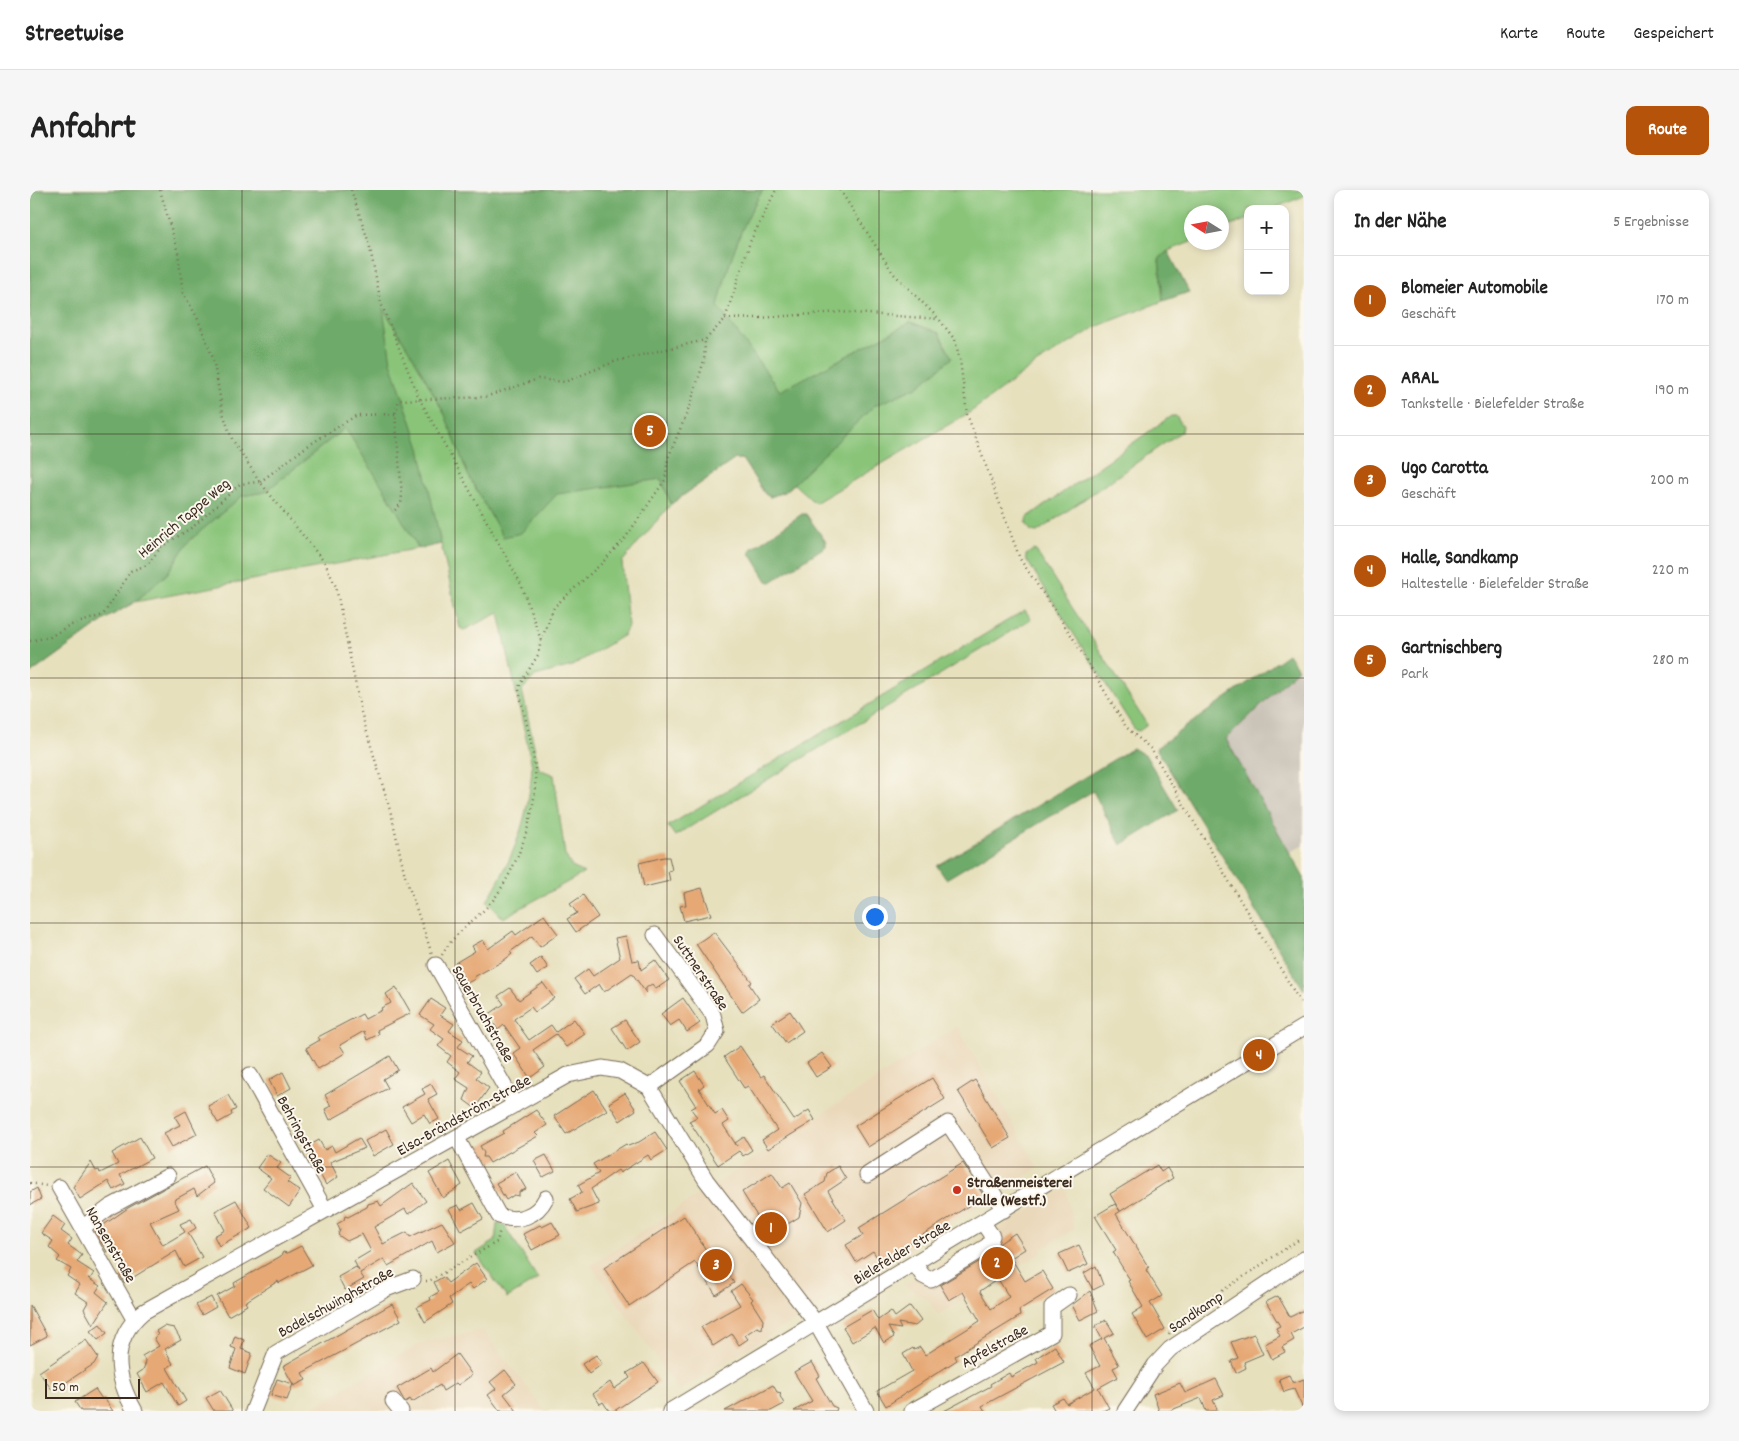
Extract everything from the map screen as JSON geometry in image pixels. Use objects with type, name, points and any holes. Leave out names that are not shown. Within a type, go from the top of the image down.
[{"type":"street","name":"Suttnerstraße","points":[[648,1087],[708,1045],[717,1031],[713,1015],[656,935]]},
{"type":"street","name":"Sauerbruchstraße","points":[[436,965],[515,1105]]},
{"type":"street","name":"Bielefelder Straße","points":[[670,1411],[1304,1027]]},
{"type":"street","name":"Elsa-Brändström-Straße","points":[[134,1319],[143,1312],[457,1138],[568,1074],[585,1069],[602,1068],[620,1071],[648,1087],[706,1180],[816,1322],[866,1411]]},
{"type":"street","name":"Behringstraße","points":[[250,1075],[325,1210]]},
{"type":"street","points":[[867,1175],[948,1123],[1004,1210]]},
{"type":"street","points":[[457,1138],[499,1216],[510,1220],[521,1219],[542,1207],[546,1198]]},
{"type":"street","points":[[82,1228],[110,1207],[168,1176]]},
{"type":"street","name":"Nansenstraße","points":[[59,1187],[134,1319]]},
{"type":"street","points":[[915,1264],[922,1276],[931,1280],[989,1245],[992,1236],[983,1223]]},
{"type":"street","name":"Sandkamp","points":[[1125,1411],[1155,1365],[1170,1349],[1304,1259]]},
{"type":"street","name":"Bodelschwinghstraße","points":[[253,1411],[276,1353],[386,1289],[413,1279]]},
{"type":"street","name":"Apfelstraße","points":[[912,1411],[1052,1333],[1052,1307],[1069,1295]]},
{"type":"street","points":[[134,1319],[122,1343],[119,1372],[122,1387],[135,1411]]},
{"type":"path","points":[[160,190],[178,253],[183,293],[197,317],[213,358],[223,413],[232,439],[260,482],[325,562],[336,587],[361,712],[392,817],[405,876],[436,965]]},
{"type":"path","points":[[351,190],[369,244],[382,302],[418,398],[520,582],[541,641]]},
{"type":"path","points":[[395,510],[402,504],[396,414],[399,400],[485,397],[538,379],[564,382],[616,362],[705,340],[725,319],[750,242],[776,190]]},
{"type":"path","points":[[840,190],[893,273],[939,319],[955,340],[960,360],[967,414],[1020,559],[1073,638],[1126,727],[1151,749],[1304,1006]]},
{"type":"path","points":[[725,319],[840,312],[939,319]]},
{"type":"path","points":[[436,965],[448,943],[492,900],[509,875],[522,845],[535,782],[534,762],[519,690],[520,684],[538,655],[541,641],[554,607],[602,564],[626,537],[665,480],[668,458],[689,408],[704,361],[705,340]]},
{"type":"path","points":[[260,482],[306,446],[357,415],[396,414]]},
{"type":"path","name":"Heinrich Tappe Weg","points":[[30,641],[50,636],[68,626],[103,615],[131,570],[146,565],[161,547],[194,526],[240,484],[260,482]]},
{"type":"path","points":[[413,1279],[429,1281],[496,1242],[504,1218]]},
{"type":"path","points":[[1170,1349],[1166,1339],[1174,1323],[1300,1239]]},
{"type":"shaded area","points":[[1298,669],[1304,679],[1304,845],[1290,852],[1226,739]]},
{"type":"shaded area","points":[[957,1026],[1038,1168],[854,1285],[679,1390],[591,1265]]},
{"type":"shaded area","points":[[1066,1188],[1074,1229],[1040,1250],[1041,1253],[938,1315],[929,1301],[904,1285]]},
{"type":"shaded area","points":[[483,1330],[545,1411],[306,1411],[421,1343]]},
{"type":"green space","points":[[30,190],[1304,190],[1304,196],[1282,205],[1244,205],[1244,221],[1229,226],[1229,205],[1184,205],[1184,245],[1168,251],[1159,259],[1163,301],[1098,326],[1037,363],[972,411],[815,503],[794,484],[786,491],[770,497],[765,494],[742,459],[735,459],[671,504],[622,562],[628,626],[624,635],[572,666],[535,676],[522,690],[539,769],[554,775],[565,855],[572,867],[584,873],[503,918],[487,901],[505,869],[524,820],[532,766],[499,613],[464,630],[460,628],[441,544],[135,602],[107,618],[30,674]]},
{"type":"green space","points":[[30,190],[763,190],[741,232],[718,306],[780,391],[911,322],[939,333],[952,358],[917,387],[874,406],[786,491],[770,497],[765,494],[742,459],[735,459],[671,504],[661,479],[557,494],[521,533],[503,537],[468,475],[445,415],[415,360],[383,308],[391,362],[420,448],[441,544],[419,549],[386,492],[345,428],[265,492],[242,496],[188,542],[167,574],[135,602],[107,618],[30,674]]},
{"type":"green space","points":[[1168,251],[1189,292],[1163,301],[1159,259]]},
{"type":"green space","points":[[1171,416],[1176,416],[1183,426],[1182,431],[1037,532],[1031,531],[1026,523],[1028,517]]},
{"type":"green space","points":[[802,514],[806,514],[826,542],[826,546],[771,582],[767,581],[750,553],[751,549]]},
{"type":"green space","points":[[1033,550],[1036,551],[1146,723],[1146,726],[1139,731],[1135,730],[1026,559],[1026,555]]},
{"type":"green space","points":[[1025,610],[1031,619],[675,836],[668,826]]},
{"type":"green space","points":[[1288,654],[1298,669],[1226,739],[1304,878],[1304,990],[1156,748]]},
{"type":"green space","points":[[1133,748],[1146,756],[1178,810],[1121,845],[1093,791],[946,879],[937,866]]},
{"type":"green space","points":[[497,1224],[504,1225],[538,1279],[507,1298],[476,1253],[495,1241]]},
{"type":"building","points":[[669,857],[672,870],[668,871],[670,881],[644,887],[639,863]]},
{"type":"building","points":[[702,888],[711,915],[684,921],[680,906],[686,905],[684,893]]},
{"type":"building","points":[[583,895],[598,917],[576,932],[567,919],[577,913],[570,904]]},
{"type":"building","points":[[544,915],[558,934],[540,947],[532,936],[510,952],[512,954],[503,961],[467,983],[455,963],[475,951],[472,946],[483,940],[488,949],[513,931],[516,935]]},
{"type":"building","points":[[714,932],[752,982],[749,984],[759,999],[742,1012],[696,944]]},
{"type":"building","points":[[626,936],[632,961],[639,960],[641,970],[655,960],[669,980],[656,989],[652,984],[646,988],[646,993],[632,973],[604,992],[599,984],[585,994],[574,979],[588,969],[593,976],[620,958],[615,938]]},
{"type":"building","points":[[541,957],[548,968],[537,975],[530,965]]},
{"type":"building","points":[[543,983],[554,998],[535,1012],[531,1007],[514,1019],[529,1040],[551,1025],[556,1032],[574,1019],[585,1034],[566,1047],[556,1034],[533,1050],[545,1067],[530,1078],[513,1053],[520,1048],[504,1025],[498,1030],[488,1015],[504,1004],[498,996],[510,988],[519,1000]]},
{"type":"building","points":[[396,987],[411,1013],[377,1030],[379,1034],[367,1040],[364,1031],[340,1045],[345,1053],[318,1069],[306,1048],[320,1040],[318,1037],[362,1014],[365,1019],[382,1010],[381,1008],[391,1003],[386,994]]},
{"type":"building","points":[[683,998],[700,1023],[687,1032],[679,1020],[670,1026],[661,1014]]},
{"type":"building","points":[[431,999],[445,1008],[440,1015],[454,1024],[449,1031],[463,1040],[458,1047],[472,1056],[467,1062],[481,1072],[476,1078],[489,1088],[475,1108],[464,1100],[469,1088],[455,1079],[460,1072],[447,1062],[451,1056],[438,1046],[444,1039],[430,1029],[434,1024],[420,1015]]},
{"type":"building","points":[[790,1011],[803,1031],[786,1043],[772,1023]]},
{"type":"building","points":[[625,1020],[640,1042],[627,1051],[612,1028]]},
{"type":"building","points":[[740,1046],[761,1077],[764,1075],[794,1120],[809,1110],[815,1120],[768,1149],[762,1140],[777,1130],[748,1086],[744,1088],[724,1057]]},
{"type":"building","points":[[822,1053],[832,1067],[816,1077],[807,1063]]},
{"type":"building","points":[[390,1056],[398,1070],[383,1079],[388,1088],[330,1120],[325,1109],[331,1106],[325,1095]]},
{"type":"building","points":[[695,1071],[704,1085],[699,1089],[715,1114],[722,1110],[729,1121],[723,1125],[735,1143],[744,1137],[752,1150],[743,1156],[739,1151],[718,1165],[689,1121],[697,1117],[691,1109],[696,1106],[680,1081]]},
{"type":"building","points":[[283,1072],[291,1088],[277,1096],[269,1080]]},
{"type":"building","points":[[932,1078],[945,1099],[868,1147],[855,1126]]},
{"type":"building","points":[[975,1080],[1010,1138],[993,1148],[958,1091]]},
{"type":"building","points":[[431,1084],[437,1094],[428,1099],[439,1119],[430,1124],[424,1114],[411,1122],[402,1107],[425,1094],[422,1089]]},
{"type":"building","points":[[594,1090],[607,1110],[566,1134],[554,1116]]},
{"type":"building","points":[[625,1093],[636,1110],[620,1121],[609,1103]]},
{"type":"building","points":[[228,1095],[236,1109],[231,1112],[232,1115],[218,1123],[208,1106]]},
{"type":"building","points":[[536,1110],[547,1125],[535,1133],[538,1136],[490,1163],[486,1157],[483,1157],[484,1153],[480,1146],[504,1133],[503,1131]]},
{"type":"building","points":[[186,1111],[197,1134],[172,1147],[164,1133],[180,1125],[175,1117]]},
{"type":"building","points":[[386,1129],[394,1144],[373,1156],[365,1141]]},
{"type":"building","points":[[655,1132],[667,1150],[651,1160],[648,1155],[620,1173],[618,1170],[591,1189],[599,1204],[577,1212],[570,1199],[582,1192],[578,1185],[599,1173],[593,1164],[626,1144],[628,1146],[639,1142]]},
{"type":"building","points":[[140,1137],[152,1158],[120,1175],[125,1184],[113,1190],[108,1181],[80,1199],[73,1187],[91,1162],[96,1171],[99,1170],[100,1173],[118,1164],[112,1153]]},
{"type":"building","points":[[359,1138],[365,1148],[330,1162],[338,1177],[326,1185],[305,1148],[319,1140],[325,1150],[332,1146],[335,1152]]},
{"type":"building","points":[[267,1154],[281,1163],[277,1168],[291,1178],[287,1182],[300,1191],[289,1207],[263,1188],[271,1178],[257,1168]]},
{"type":"building","points":[[546,1155],[555,1171],[543,1177],[534,1161]]},
{"type":"building","points":[[449,1161],[462,1185],[443,1198],[429,1173]]},
{"type":"building","points":[[963,1163],[984,1196],[880,1262],[873,1251],[856,1262],[846,1245],[863,1235],[859,1228]]},
{"type":"building","points":[[1157,1165],[1161,1172],[1167,1168],[1173,1178],[1116,1214],[1149,1268],[1146,1270],[1162,1296],[1150,1303],[1165,1329],[1147,1340],[1132,1314],[1143,1307],[1128,1281],[1130,1280],[1113,1252],[1116,1250],[1095,1216],[1115,1204],[1120,1211],[1110,1194]]},
{"type":"building","points":[[205,1166],[214,1183],[197,1196],[194,1189],[174,1200],[179,1209],[150,1222],[163,1245],[185,1232],[180,1224],[191,1219],[196,1228],[188,1233],[202,1257],[184,1267],[176,1251],[124,1283],[120,1275],[128,1269],[116,1247],[107,1252],[95,1231],[128,1208]]},
{"type":"building","points":[[838,1166],[846,1179],[828,1191],[846,1220],[828,1232],[805,1194],[825,1182],[827,1173]]},
{"type":"building","points":[[516,1172],[526,1189],[519,1192],[519,1196],[514,1195],[506,1200],[496,1183]]},
{"type":"building","points":[[772,1173],[782,1188],[790,1183],[802,1203],[799,1217],[773,1233],[766,1222],[762,1224],[742,1192]]},
{"type":"building","points":[[413,1183],[426,1201],[408,1214],[405,1209],[374,1227],[383,1244],[407,1232],[410,1237],[442,1222],[455,1242],[437,1252],[432,1241],[388,1266],[384,1259],[360,1273],[364,1279],[345,1290],[338,1277],[356,1267],[359,1271],[354,1261],[371,1251],[362,1234],[347,1241],[338,1235],[340,1230],[337,1224],[344,1220],[345,1216],[348,1217],[367,1207],[368,1204],[378,1201],[381,1206]]},
{"type":"building","points":[[37,1188],[41,1199],[30,1205],[30,1192]]},
{"type":"building","points":[[236,1200],[252,1228],[219,1246],[214,1236],[225,1230],[215,1211]]},
{"type":"building","points":[[474,1203],[483,1219],[461,1231],[449,1209],[458,1205],[461,1210]]},
{"type":"building","points":[[53,1216],[65,1225],[61,1231],[72,1239],[68,1245],[82,1255],[77,1262],[94,1273],[90,1279],[88,1278],[100,1286],[96,1292],[108,1302],[93,1325],[84,1309],[88,1302],[75,1293],[80,1285],[67,1276],[71,1269],[57,1261],[60,1257],[49,1247],[53,1241],[41,1233]]},
{"type":"building","points":[[684,1216],[708,1253],[710,1252],[716,1260],[718,1258],[734,1283],[716,1295],[695,1262],[629,1306],[604,1268]]},
{"type":"building","points":[[552,1222],[560,1235],[532,1250],[523,1234],[540,1225],[542,1227]]},
{"type":"building","points":[[1015,1233],[1025,1249],[1011,1258],[1025,1281],[1042,1271],[1053,1289],[1019,1310],[1020,1316],[955,1356],[957,1360],[886,1406],[877,1391],[912,1371],[903,1354],[913,1348],[914,1350],[920,1347],[925,1355],[980,1321],[963,1292],[949,1300],[940,1285],[994,1253],[1000,1243]],"holes":[[[998,1279],[1009,1297],[991,1309],[980,1291]]]},
{"type":"building","points":[[1079,1245],[1088,1264],[1068,1273],[1059,1254]]},
{"type":"building","points":[[301,1246],[312,1265],[279,1283],[278,1281],[245,1302],[247,1305],[228,1316],[217,1296],[235,1286],[234,1283],[281,1256],[283,1252],[287,1253]]},
{"type":"building","points":[[476,1263],[487,1279],[473,1289],[469,1284],[449,1298],[452,1304],[425,1322],[417,1307],[431,1300],[430,1297],[439,1292],[434,1282],[443,1277],[448,1283]]},
{"type":"building","points":[[1096,1266],[1103,1285],[1093,1290],[1084,1273]]},
{"type":"building","points":[[741,1284],[753,1299],[751,1301],[763,1320],[762,1329],[757,1327],[745,1335],[748,1339],[739,1345],[732,1334],[713,1346],[701,1327],[740,1305],[731,1291]]},
{"type":"building","points":[[1090,1291],[1098,1311],[1080,1320],[1072,1305]]},
{"type":"building","points":[[1278,1296],[1290,1317],[1304,1310],[1304,1327],[1291,1334],[1294,1340],[1282,1347],[1285,1352],[1272,1359],[1265,1344],[1280,1336],[1276,1328],[1280,1326],[1266,1302]]},
{"type":"building","points":[[211,1297],[216,1307],[202,1315],[196,1305]]},
{"type":"building","points":[[392,1304],[401,1320],[302,1373],[306,1380],[294,1386],[283,1366]]},
{"type":"building","points":[[30,1305],[47,1336],[30,1345]]},
{"type":"building","points":[[910,1306],[921,1321],[915,1326],[898,1323],[901,1329],[888,1327],[894,1337],[884,1343],[875,1328],[852,1342],[843,1327],[872,1310],[878,1320],[891,1311],[895,1317]]},
{"type":"building","points":[[1106,1320],[1114,1333],[1104,1338],[1119,1365],[1113,1368],[1118,1377],[1098,1388],[1109,1408],[1103,1411],[1055,1411],[1051,1404],[1063,1398],[1067,1404],[1095,1388],[1086,1373],[1100,1366],[1089,1346],[1102,1339],[1095,1326]]},
{"type":"building","points":[[100,1324],[107,1333],[98,1340],[90,1331]]},
{"type":"building","points":[[164,1326],[174,1328],[181,1340],[165,1349],[173,1364],[167,1368],[186,1401],[178,1406],[164,1382],[147,1392],[137,1374],[143,1370],[146,1362],[142,1356],[159,1346],[154,1338],[158,1335],[156,1331]]},
{"type":"building","points":[[1254,1334],[1263,1354],[1244,1362],[1246,1368],[1236,1373],[1231,1361],[1238,1358],[1231,1342]]},
{"type":"building","points":[[235,1336],[244,1340],[241,1349],[252,1353],[245,1374],[230,1368],[236,1349],[231,1347]]},
{"type":"building","points":[[86,1340],[98,1357],[94,1364],[53,1391],[39,1372]]},
{"type":"building","points":[[1055,1346],[1064,1362],[982,1406],[985,1411],[944,1411],[991,1386],[990,1384],[1009,1373],[1011,1377],[1038,1362],[1036,1358]]},
{"type":"building","points":[[457,1354],[472,1375],[458,1385],[456,1383],[443,1391],[440,1385],[412,1402],[410,1399],[405,1402],[397,1388],[431,1368],[433,1372]]},
{"type":"building","points":[[596,1355],[602,1364],[589,1374],[582,1364]]},
{"type":"building","points":[[812,1362],[820,1376],[816,1378],[832,1406],[837,1408],[836,1411],[794,1411],[812,1401],[794,1372]]},
{"type":"building","points":[[644,1363],[658,1382],[614,1411],[609,1411],[603,1402],[600,1404],[593,1394],[610,1382],[614,1389],[630,1378],[627,1373]]},
{"type":"building","points":[[505,1370],[516,1384],[504,1394],[517,1411],[500,1411],[488,1395],[496,1389],[490,1382]]},
{"type":"building","points":[[1289,1375],[1293,1383],[1304,1379],[1304,1411],[1294,1389],[1284,1392],[1279,1379]]},
{"type":"building","points":[[277,1379],[293,1384],[287,1400],[271,1395]]},
{"type":"building","points":[[1216,1379],[1224,1395],[1213,1400],[1218,1411],[1206,1411],[1201,1398],[1169,1411],[1159,1411],[1153,1394],[1180,1383],[1185,1393]]},
{"type":"building","points":[[773,1385],[777,1392],[781,1393],[780,1396],[784,1404],[771,1411],[725,1411]]},
{"type":"building","points":[[95,1389],[113,1411],[81,1411],[75,1402]]},
{"type":"building","points":[[220,1390],[233,1411],[214,1411],[206,1398]]},
{"type":"place","name":"Gartnischberg","points":[[650,431]]},
{"type":"place","name":"Halle, Sandkamp","points":[[1259,1055]]},
{"type":"place","name":"Straßenmeisterei Halle (Westf.)","points":[[957,1190]]},
{"type":"place","name":"Blomeier Automobile","points":[[771,1228]]},
{"type":"place","name":"ARAL","points":[[997,1263]]},
{"type":"place","name":"Ugo Carotta","points":[[716,1265]]}]
